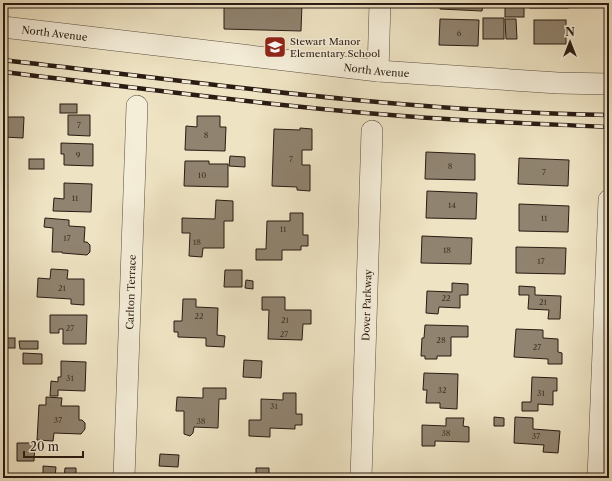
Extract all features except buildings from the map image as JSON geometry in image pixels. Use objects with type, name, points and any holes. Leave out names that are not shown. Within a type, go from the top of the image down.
[{"type":"street","points":[[378,71],[380,3]]},
{"type":"street","name":"North Avenue","points":[[3,27],[378,71],[550,82],[609,84]]},
{"type":"street","name":"Carlton Terrace","points":[[124,478],[137,106]]},
{"type":"street","name":"Dover Parkway","points":[[361,478],[372,131]]},
{"type":"street","points":[[598,478],[609,200]]},
{"type":"railway","points":[[3,60],[230,87],[381,102],[533,113],[609,115]]},
{"type":"railway","points":[[3,72],[261,103],[365,113],[465,120],[609,127]]},
{"type":"place","name":"Stewart Manor Elementary School","points":[[275,47]]}]
